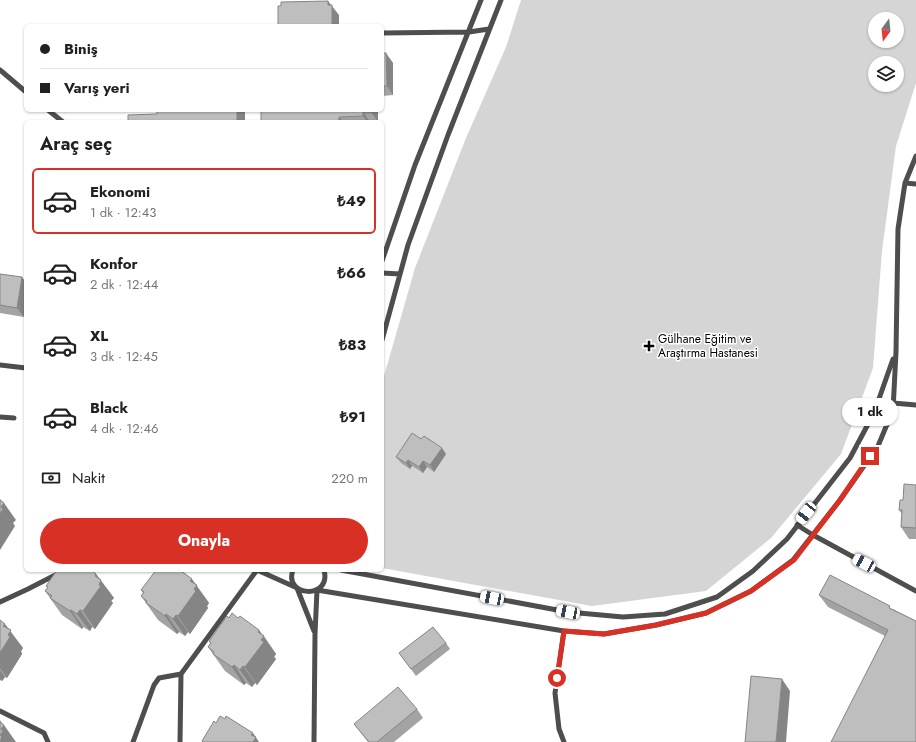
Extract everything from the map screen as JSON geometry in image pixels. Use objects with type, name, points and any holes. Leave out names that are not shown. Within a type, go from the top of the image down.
[{"type":"lane","points":[[384,254],[415,165],[481,0]]},
{"type":"lane","points":[[384,333],[408,245],[501,0]]},
{"type":"lane","points":[[384,34],[469,32],[489,29]]},
{"type":"lane","points":[[0,70],[24,90]]},
{"type":"lane","points":[[50,112],[60,120]]},
{"type":"lane","points":[[261,572],[307,592],[317,590],[564,631],[604,634],[656,625],[706,613],[751,591],[794,560],[840,500],[878,446],[892,410],[896,352],[898,229],[905,182],[916,156]]},
{"type":"lane","points":[[905,182],[916,184]]},
{"type":"lane","points":[[384,273],[400,274]]},
{"type":"lane","points":[[352,572],[568,612],[623,617],[665,614],[717,597],[753,571],[787,539],[850,458],[874,413],[896,352]]},
{"type":"lane","points":[[0,365],[24,368]]},
{"type":"lane","points":[[893,403],[916,405]]},
{"type":"lane","points":[[0,417],[14,418]]},
{"type":"lane","points":[[798,525],[813,535],[916,591]]},
{"type":"lane","points":[[0,602],[61,572]]},
{"type":"lane","points":[[180,742],[181,674],[256,572]]},
{"type":"lane","points":[[293,572],[292,578],[315,634]]},
{"type":"lane","points":[[314,742],[317,590],[324,582],[324,572]]},
{"type":"lane","points":[[564,631],[555,693],[559,729],[564,742]]},
{"type":"lane","points":[[133,742],[156,682],[159,678],[181,674]]},
{"type":"lane","points":[[0,711],[44,733],[48,742]]},
{"type":"shaded area","points":[[521,0],[916,0],[916,83],[896,146],[882,251],[873,368],[841,454],[771,538],[706,591],[592,606],[384,568],[384,376],[415,268],[466,138],[506,47]]},
{"type":"building","points":[[328,1],[328,5],[332,5],[332,24],[278,24],[278,6],[281,6],[281,2]]},
{"type":"building","points":[[384,53],[386,53],[387,86],[384,86]]},
{"type":"building","points":[[157,112],[237,112],[237,120],[128,120],[128,115],[157,114]]},
{"type":"building","points":[[261,112],[363,112],[363,116],[339,117],[339,120],[261,120]]},
{"type":"building","points":[[0,274],[22,277],[17,308],[0,305]]},
{"type":"building","points":[[412,433],[421,439],[424,436],[442,448],[430,465],[423,461],[419,467],[408,460],[406,463],[396,457]]},
{"type":"building","points":[[904,484],[916,485],[916,528],[901,527],[902,510],[899,510],[900,500],[903,500]]},
{"type":"building","points":[[0,500],[4,503],[1,507],[3,509],[0,514]]},
{"type":"building","points":[[56,572],[94,572],[96,574],[95,576],[101,580],[99,585],[101,586],[83,611],[80,610],[77,614],[50,598],[52,596],[45,591],[48,587],[46,586]]},
{"type":"building","points":[[154,572],[183,572],[192,579],[190,581],[197,585],[194,589],[196,591],[178,616],[176,615],[173,619],[166,614],[165,616],[146,603],[147,601],[141,596],[144,592],[141,590]]},
{"type":"building","points":[[830,575],[890,606],[889,608],[916,621],[916,742],[831,742],[888,630],[819,595]]},
{"type":"building","points":[[232,613],[238,618],[240,616],[259,630],[258,632],[264,636],[261,640],[264,642],[245,667],[243,666],[240,670],[234,665],[232,667],[213,654],[214,652],[208,647],[211,643],[209,641],[227,616],[229,618]]},
{"type":"building","points":[[0,620],[5,624],[3,626],[11,630],[8,635],[10,637],[0,653]]},
{"type":"building","points":[[433,627],[446,643],[411,669],[399,653]]},
{"type":"building","points":[[751,676],[782,679],[776,742],[745,742]]},
{"type":"building","points":[[398,687],[417,709],[377,742],[369,742],[354,724]]},
{"type":"building","points":[[220,716],[225,719],[226,716],[253,733],[251,735],[256,737],[253,742],[203,742],[202,741],[214,721],[216,723]]},
{"type":"building","points":[[0,722],[4,725],[1,729],[3,731],[0,736]]},
{"type":"place","name":"Gülhane Eğitim ve Araştırma Hastanesi","points":[[649,346]]},
{"type":"route","points":[[557,678],[564,631],[604,634],[656,625],[706,613],[751,591],[794,560],[840,500],[870,456]]}]
